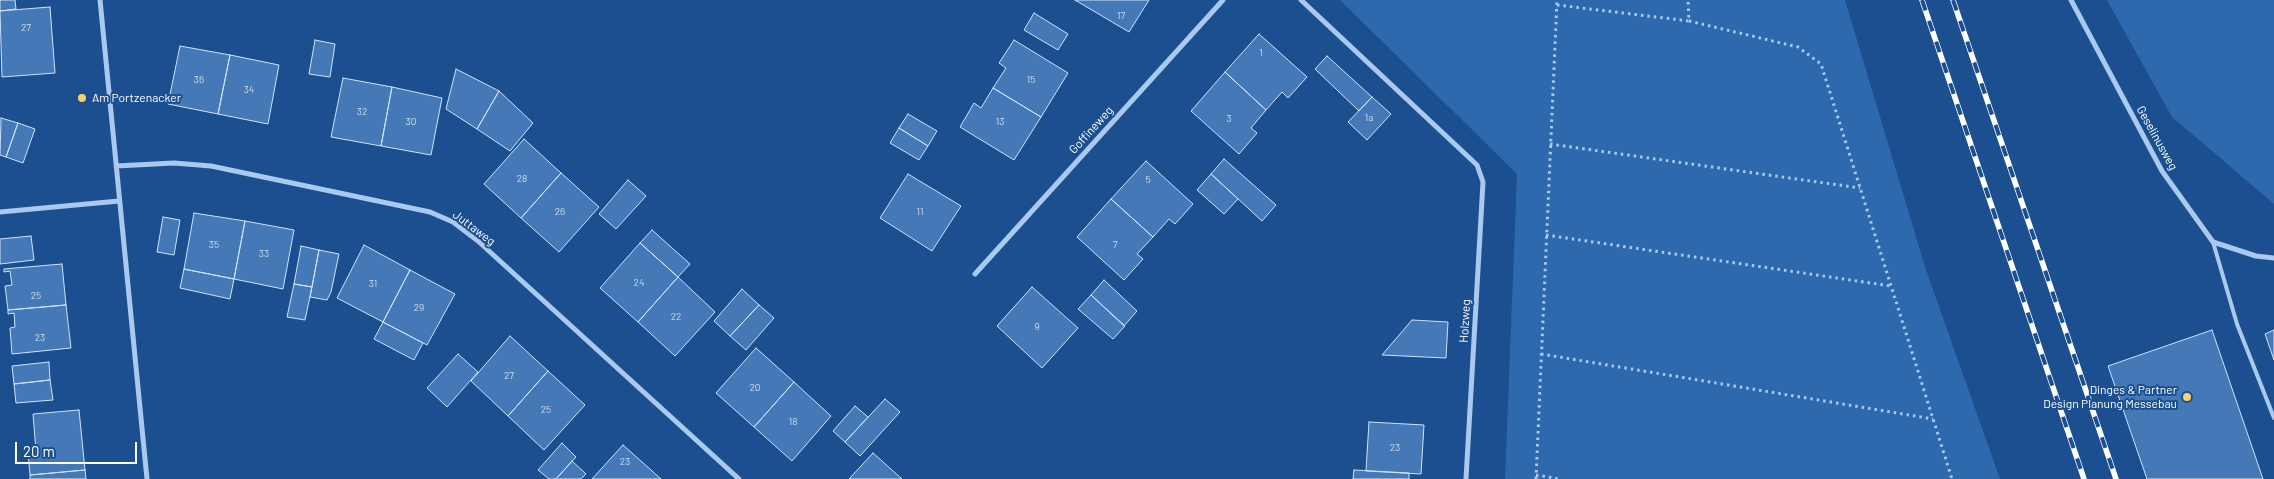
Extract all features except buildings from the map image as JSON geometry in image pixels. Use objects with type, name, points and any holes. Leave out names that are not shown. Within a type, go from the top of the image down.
[{"type":"street","points":[[100,0],[147,479]]},
{"type":"street","name":"Goffineweg","points":[[975,274],[1223,0]]},
{"type":"street","name":"Holzweg","points":[[1302,0],[1477,165],[1483,182],[1466,479]]},
{"type":"street","name":"Geselinusweg","points":[[2071,0],[2162,171],[2213,242]]},
{"type":"street","name":"Juttaweg","points":[[116,166],[174,163],[211,166],[430,212],[453,222],[478,241],[739,479]]},
{"type":"street","points":[[0,212],[119,200]]},
{"type":"street","points":[[2213,242],[2256,256],[2274,258]]},
{"type":"lane","points":[[2213,242],[2237,324],[2274,418]]},
{"type":"path","points":[[1557,0],[1536,477],[1560,479]]},
{"type":"path","points":[[1688,0],[1689,21]]},
{"type":"path","points":[[1556,5],[1689,21],[1798,47],[1821,64],[1952,479]]},
{"type":"path","points":[[1550,144],[1860,188]]},
{"type":"path","points":[[1546,234],[1891,286]]},
{"type":"path","points":[[1541,354],[1933,419]]},
{"type":"shaded area","points":[[1340,0],[1845,0],[1926,270],[2000,479],[1505,479],[1517,174]]},
{"type":"shaded area","points":[[2107,0],[2274,0],[2274,204],[2172,117]]},
{"type":"railway","points":[[1922,0],[2084,479]]},
{"type":"railway","points":[[1953,0],[2116,479]]},
{"type":"place","name":"Am Portzenacker","points":[[82,98]]},
{"type":"place","name":"Dinges & Partner Design Planung Messebau","points":[[2187,397]]}]
